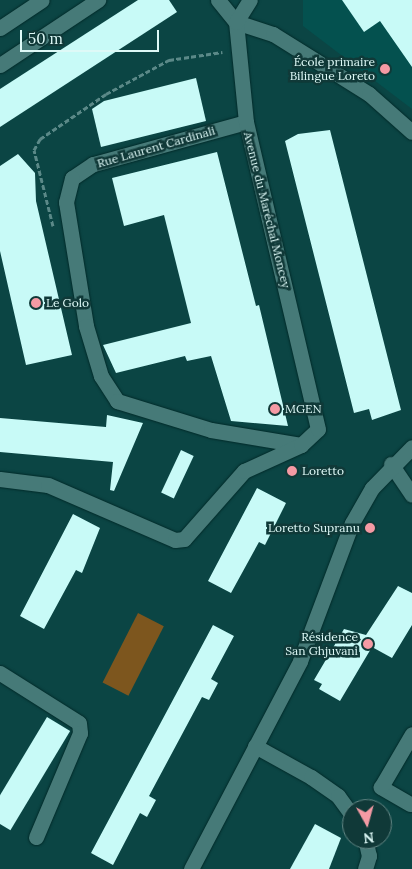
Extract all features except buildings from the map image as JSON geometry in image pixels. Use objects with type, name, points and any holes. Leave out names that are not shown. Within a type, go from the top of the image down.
[{"type":"street","points":[[0,28],[42,0]]},
{"type":"street","points":[[0,65],[98,0]]},
{"type":"street","points":[[218,0],[236,22],[273,34],[369,94],[412,132]]},
{"type":"street","points":[[236,22],[250,0]]},
{"type":"street","name":"Avenue du Maréchal Moncey","points":[[236,22],[246,122],[319,420],[318,429],[301,445]]},
{"type":"street","name":"Rue Laurent Cardinali","points":[[246,122],[80,171],[68,188],[71,233],[86,326],[100,376],[117,401],[211,430],[301,445]]},
{"type":"street","points":[[0,479],[48,485],[175,540],[196,531],[224,490],[244,471],[301,445]]},
{"type":"street","points":[[191,869],[300,661],[352,523],[391,464],[412,447]]},
{"type":"street","points":[[391,464],[412,495]]},
{"type":"street","points":[[0,673],[79,723],[80,733],[36,837]]},
{"type":"street","points":[[410,804],[381,787],[412,734]]},
{"type":"street","points":[[255,746],[311,777],[338,796],[342,801]]},
{"type":"street","points":[[365,869],[369,856],[367,849]]},
{"type":"path","points":[[71,233],[49,225],[34,150],[40,139],[106,94],[169,60],[238,50]]},
{"type":"shaded area","name":"École primaire Bilingue Loreto","points":[[303,0],[412,0],[412,109],[303,26]]},
{"type":"shaded area","points":[[138,613],[164,626],[128,696],[103,682]]},
{"type":"place","name":"École primaire Bilingue Loreto","points":[[385,69]]},
{"type":"place","name":"Le Golo","points":[[36,303]]},
{"type":"place","name":"MGEN","points":[[275,409]]},
{"type":"place","name":"Loretto","points":[[292,471]]},
{"type":"place","name":"Loretto Supranu","points":[[370,528]]},
{"type":"place","name":"Résidence San Ghjuvani","points":[[368,644]]}]
